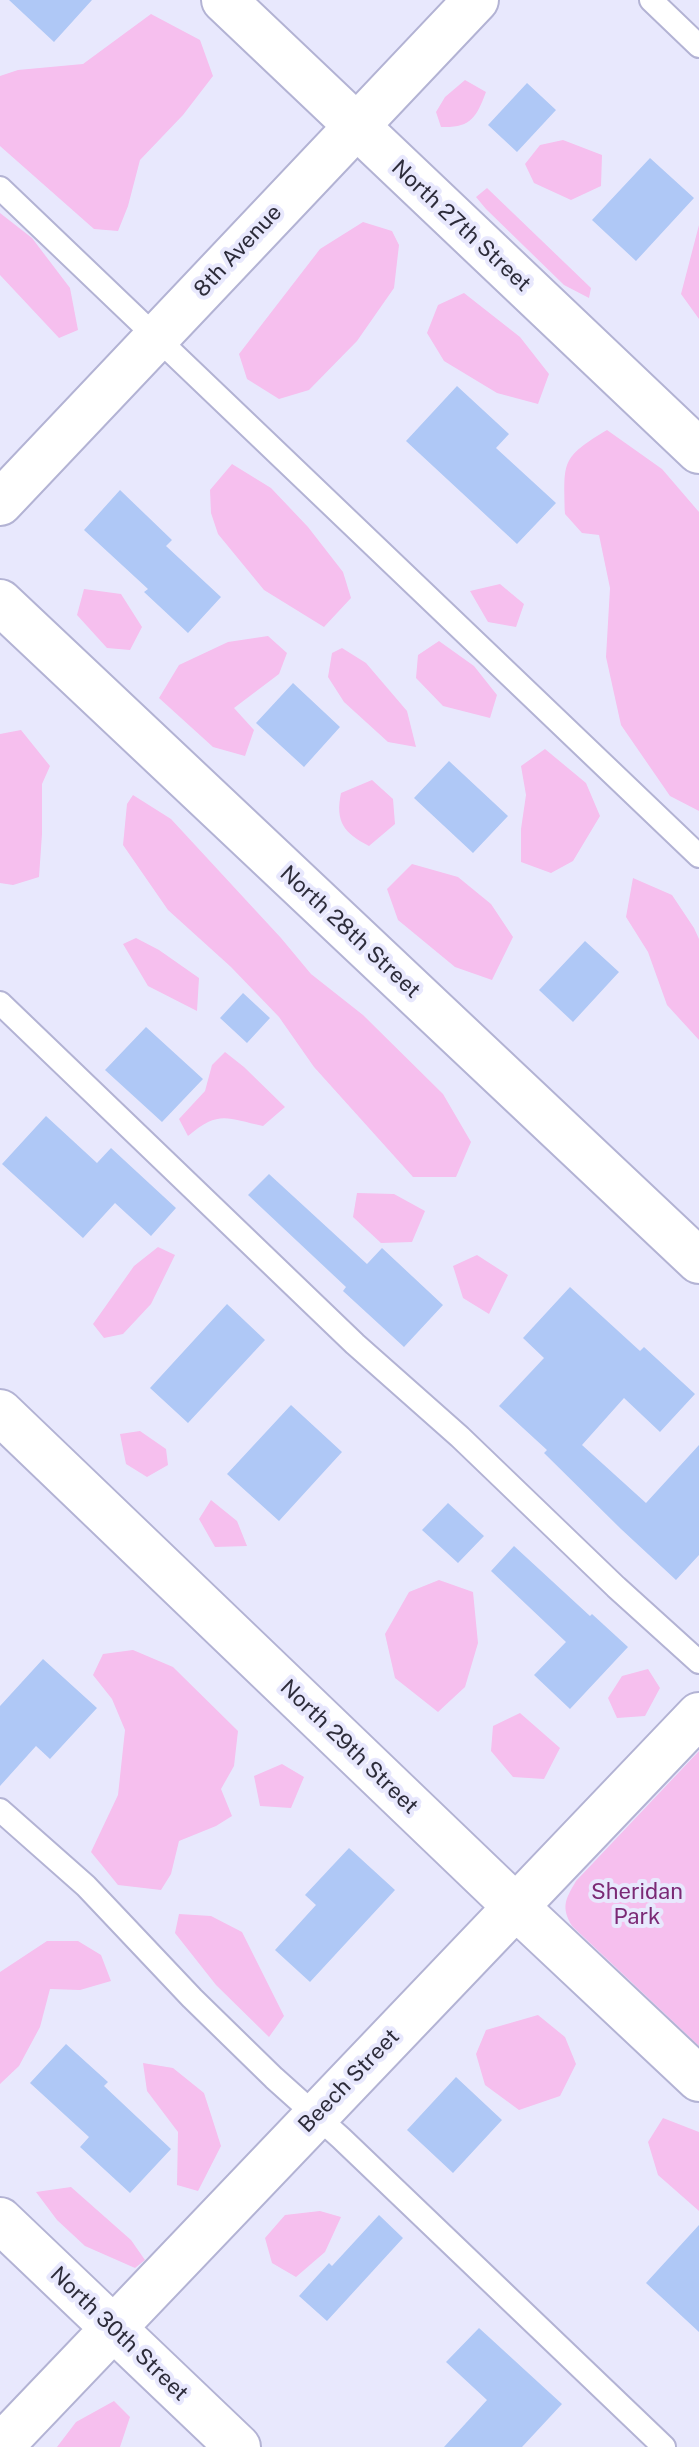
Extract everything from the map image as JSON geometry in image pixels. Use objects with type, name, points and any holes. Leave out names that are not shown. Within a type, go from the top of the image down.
[{"type":"street","name":"North 27th Street","points":[[224,0],[699,451]]},
{"type":"street","name":"8th Avenue","points":[[0,503],[476,0]]},
{"type":"street","name":"North 28th Street","points":[[0,602],[699,1261]]},
{"type":"street","name":"North 29th Street","points":[[0,1412],[699,2079]]},
{"type":"street","name":"Beech Street","points":[[0,2447],[699,1715]]},
{"type":"street","name":"North 30th Street","points":[[0,2220],[238,2447]]},
{"type":"lane","points":[[651,0],[699,46]]},
{"type":"lane","points":[[0,188],[699,856]]},
{"type":"lane","points":[[0,1003],[355,1344],[460,1437],[699,1662]]},
{"type":"lane","points":[[0,1810],[86,1886],[192,1998],[664,2447]]},
{"type":"green space","points":[[151,14],[200,40],[213,76],[183,115],[140,160],[118,231],[94,229],[0,146],[0,76],[18,70],[83,64]]},
{"type":"green space","points":[[465,80],[486,92],[479,109],[466,123],[441,127],[436,112],[445,97]]},
{"type":"green space","points":[[563,140],[602,155],[601,186],[571,200],[534,183],[525,164],[540,145]]},
{"type":"green space","points":[[487,188],[591,288],[589,298],[564,285],[486,209],[476,197]]},
{"type":"green space","points":[[0,213],[32,238],[70,288],[78,330],[59,338],[0,275]]},
{"type":"green space","points":[[363,222],[392,231],[399,245],[394,288],[357,341],[309,390],[279,399],[247,379],[239,354],[320,249]]},
{"type":"green space","points":[[699,225],[699,319],[681,294]]},
{"type":"green space","points":[[464,293],[520,337],[549,374],[538,404],[497,393],[444,361],[427,333],[438,305]]},
{"type":"green space","points":[[607,430],[662,469],[699,512],[699,811],[670,796],[621,725],[606,657],[610,588],[599,535],[582,533],[565,514],[565,472],[568,463],[580,448]]},
{"type":"green space","points":[[232,464],[271,488],[308,527],[343,572],[351,598],[324,627],[264,590],[218,534],[211,513],[210,490]]},
{"type":"green space","points":[[500,584],[524,604],[516,627],[488,622],[470,591]]},
{"type":"green space","points":[[84,589],[121,594],[142,627],[130,650],[107,648],[77,615]]},
{"type":"green space","points":[[268,636],[287,653],[279,674],[234,708],[254,730],[245,756],[213,747],[159,698],[179,665],[228,642]]},
{"type":"green space","points":[[439,641],[474,666],[497,695],[490,718],[443,706],[416,678],[418,655]]},
{"type":"green space","points":[[342,648],[366,663],[407,711],[416,747],[388,742],[344,702],[328,677],[332,653]]},
{"type":"green space","points":[[21,730],[50,766],[42,784],[39,877],[13,885],[0,883],[0,734]]},
{"type":"green space","points":[[545,749],[586,783],[600,816],[573,861],[551,873],[521,862],[521,829],[526,795],[521,766]]},
{"type":"green space","points":[[372,780],[393,799],[395,824],[369,846],[343,826],[339,803],[341,793]]},
{"type":"green space","points":[[133,795],[171,819],[311,974],[363,1015],[443,1094],[471,1142],[456,1177],[413,1177],[314,1067],[279,1017],[231,967],[168,910],[123,845],[127,804]]},
{"type":"green space","points":[[412,864],[458,877],[491,904],[513,937],[492,980],[455,967],[398,920],[387,889]]},
{"type":"green space","points":[[633,878],[672,895],[699,939],[699,1040],[667,1005],[648,952],[626,917]]},
{"type":"green space","points":[[136,938],[199,978],[197,1011],[148,986],[123,944]]},
{"type":"green space","points":[[225,1052],[285,1107],[263,1126],[223,1118],[208,1122],[188,1136],[179,1119],[205,1091],[212,1065]]},
{"type":"green space","points":[[357,1193],[394,1194],[425,1211],[412,1242],[381,1243],[353,1217]]},
{"type":"green space","points":[[158,1247],[175,1255],[151,1304],[123,1334],[104,1338],[93,1324],[134,1266]]},
{"type":"green space","points":[[477,1255],[508,1275],[489,1314],[463,1298],[453,1266]]},
{"type":"green space","points":[[140,1431],[166,1449],[168,1465],[147,1477],[126,1464],[120,1434]]},
{"type":"green space","points":[[211,1500],[237,1521],[247,1546],[215,1547],[199,1519]]},
{"type":"green space","points":[[439,1580],[473,1592],[478,1643],[465,1687],[438,1712],[395,1678],[385,1634],[409,1592]]},
{"type":"green space","points":[[133,1650],[173,1667],[238,1731],[234,1766],[221,1789],[232,1816],[179,1841],[171,1874],[161,1890],[118,1885],[91,1852],[118,1795],[125,1730],[112,1699],[93,1675],[103,1654]]},
{"type":"green space","points":[[648,1669],[660,1688],[645,1716],[617,1718],[608,1698],[622,1676]]},
{"type":"green space","points":[[520,1713],[560,1748],[544,1779],[513,1777],[491,1751],[493,1726]]},
{"type":"green space","name":"Sheridan Park","points":[[699,1751],[699,2046],[572,1926],[566,1908],[576,1881]]},
{"type":"green space","points":[[282,1764],[304,1777],[291,1808],[260,1806],[254,1776]]},
{"type":"green space","points":[[179,1914],[211,1916],[242,1932],[284,2016],[269,2037],[216,1985],[175,1933]]},
{"type":"green space","points":[[47,1941],[78,1941],[101,1955],[111,1981],[80,1990],[50,1989],[40,2027],[19,2066],[0,2084],[0,1972]]},
{"type":"green space","points":[[538,2015],[565,2037],[576,2064],[560,2096],[519,2110],[485,2085],[476,2054],[486,2030]]},
{"type":"green space","points":[[143,2063],[173,2068],[204,2093],[221,2146],[198,2191],[177,2185],[178,2132],[147,2091]]},
{"type":"green space","points":[[663,2118],[699,2132],[699,2211],[658,2175],[648,2142]]},
{"type":"green space","points":[[71,2187],[131,2240],[145,2260],[135,2268],[85,2246],[57,2220],[36,2192]]},
{"type":"green space","points":[[320,2211],[341,2217],[325,2252],[296,2277],[272,2263],[265,2238],[285,2215]]},
{"type":"green space","points":[[114,2401],[130,2417],[120,2447],[57,2447],[76,2422]]},
{"type":"building","points":[[9,0],[92,0],[54,42]]},
{"type":"building","points":[[527,83],[556,110],[517,152],[488,125]]},
{"type":"building","points":[[650,158],[694,198],[636,261],[592,220]]},
{"type":"building","points":[[457,386],[509,434],[496,448],[556,503],[517,544],[406,441]]},
{"type":"building","points":[[120,490],[172,540],[166,546],[221,597],[188,633],[144,592],[148,589],[84,530]]},
{"type":"building","points":[[293,683],[340,727],[304,767],[256,723]]},
{"type":"building","points":[[449,761],[508,816],[473,853],[414,798]]},
{"type":"building","points":[[585,941],[619,972],[573,1022],[539,990]]},
{"type":"building","points":[[243,993],[270,1018],[247,1043],[220,1018]]},
{"type":"building","points":[[146,1027],[203,1079],[162,1122],[105,1070]]},
{"type":"building","points":[[46,1116],[97,1163],[111,1148],[176,1208],[151,1236],[115,1203],[83,1238],[2,1164]]},
{"type":"building","points":[[269,1174],[367,1264],[382,1248],[443,1305],[404,1347],[343,1291],[346,1287],[248,1195]]},
{"type":"building","points":[[570,1287],[640,1351],[644,1347],[695,1394],[660,1432],[624,1398],[582,1445],[646,1503],[699,1445],[699,1555],[676,1580],[499,1406],[544,1358],[523,1338]]},
{"type":"building","points":[[227,1304],[265,1340],[188,1423],[150,1388]]},
{"type":"building","points":[[291,1405],[342,1452],[279,1521],[227,1474]]},
{"type":"building","points":[[448,1503],[484,1536],[458,1563],[422,1530]]},
{"type":"building","points":[[514,1546],[628,1647],[570,1709],[534,1675],[566,1642],[491,1571]]},
{"type":"building","points":[[43,1659],[97,1708],[50,1759],[36,1746],[0,1786],[0,1706]]},
{"type":"building","points":[[349,1848],[395,1890],[310,1982],[275,1950],[316,1905],[305,1895]]},
{"type":"building","points":[[66,2044],[108,2082],[104,2086],[171,2149],[130,2193],[80,2147],[89,2137],[30,2083]]},
{"type":"building","points":[[456,2077],[502,2120],[453,2173],[407,2130]]},
{"type":"building","points":[[379,2215],[403,2238],[327,2321],[299,2296]]},
{"type":"building","points":[[699,2225],[699,2332],[646,2283]]},
{"type":"building","points":[[479,2328],[562,2404],[522,2447],[444,2447],[487,2400],[446,2362]]}]
